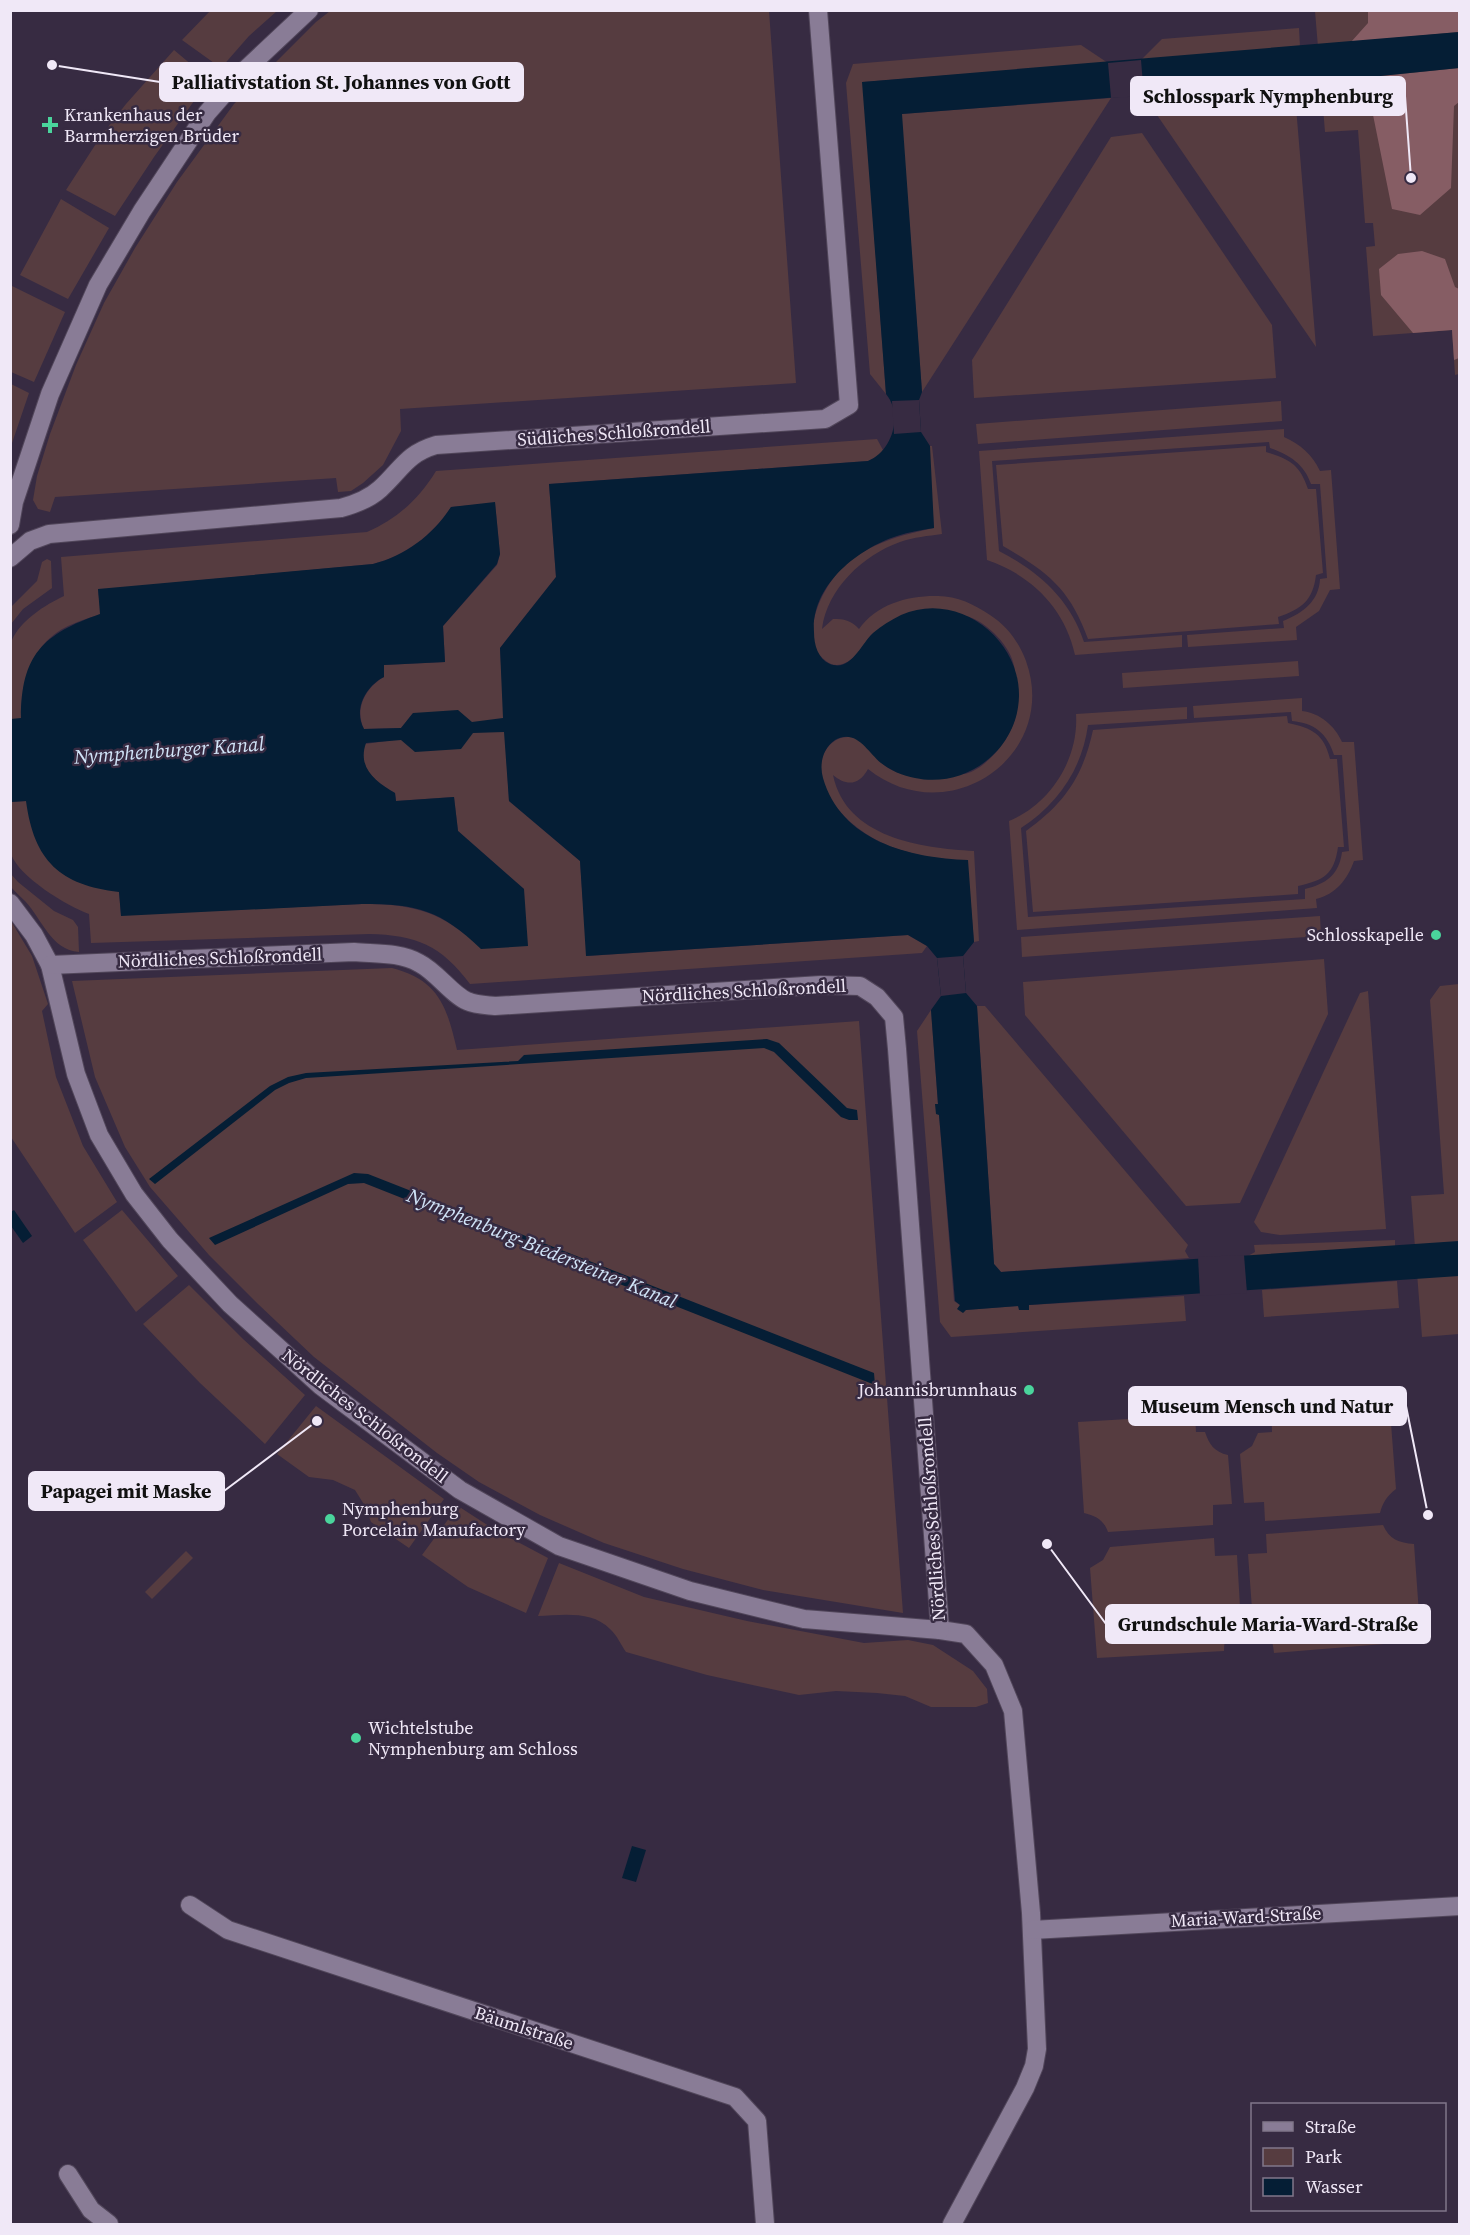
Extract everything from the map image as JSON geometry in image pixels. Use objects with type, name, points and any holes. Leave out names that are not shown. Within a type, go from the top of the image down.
[{"type":"street","points":[[10,525],[15,502],[50,394],[98,285],[142,211],[207,113],[243,72],[309,10]]},
{"type":"street","name":"Südliches Schloßrondell","points":[[10,558],[30,541],[49,534],[341,508],[360,503],[380,490],[414,454],[436,445],[825,419],[849,405],[818,10]]},
{"type":"street","points":[[10,903],[34,935],[50,965]]},
{"type":"street","name":"Nördliches Schloßrondell","points":[[354,952],[395,955],[417,961],[437,974],[466,1001],[488,1005],[821,984],[860,986],[877,997],[894,1017],[940,1630],[804,1619],[679,1587],[559,1546],[460,1490],[321,1386],[230,1304],[170,1240],[134,1194],[99,1135],[76,1074],[50,965],[354,952]]},
{"type":"street","points":[[940,1630],[966,1634],[994,1665],[1013,1711],[1032,1929],[1038,2038],[1034,2066],[952,2224]]},
{"type":"street","name":"Bäumlstraße","points":[[190,1905],[228,1930],[735,2097],[757,2121],[765,2224]]},
{"type":"street","name":"Maria-Ward-Straße","points":[[1032,1929],[1460,1906]]},
{"type":"street","points":[[68,2174],[91,2210],[109,2224]]},
{"type":"green space","points":[[210,11],[277,11],[249,36],[221,68],[182,40]]},
{"type":"green space","points":[[330,11],[769,11],[796,383],[400,409],[401,431],[383,465],[351,491],[338,492],[336,478],[55,497],[50,512],[38,509],[33,500],[37,476],[50,434],[76,365],[104,303],[135,248],[177,182],[234,104],[316,22]]},
{"type":"green space","points":[[1315,11],[1459,11],[1459,374],[1455,375],[1452,330],[1373,336],[1366,247],[1375,246],[1373,223],[1365,223],[1358,130],[1325,132]]},
{"type":"green space","points":[[1299,28],[1300,47],[1141,60],[1162,39]]},
{"type":"green space","points":[[1081,45],[1108,63],[863,82],[886,394],[870,374],[846,83],[853,64]]},
{"type":"green space","points":[[174,50],[205,76],[204,87],[115,216],[66,190],[101,136]]},
{"type":"green space","points":[[1294,83],[1316,347],[1144,96]]},
{"type":"green space","points":[[1111,98],[922,392],[901,114]]},
{"type":"green space","points":[[1142,133],[1272,325],[1276,378],[974,398],[972,360],[1111,137]]},
{"type":"green space","points":[[61,199],[109,228],[68,299],[20,275]]},
{"type":"green space","points":[[12,286],[65,312],[34,382],[11,372],[10,290]]},
{"type":"green space","points":[[11,384],[29,393],[11,446]]},
{"type":"green space","points":[[1281,401],[1282,421],[978,444],[976,424]]},
{"type":"green space","points":[[1284,429],[1284,437],[1305,451],[1320,471],[1331,470],[1340,589],[1330,590],[1319,611],[1296,627],[1297,640],[1188,647],[1187,635],[1284,628],[1283,621],[1309,605],[1317,594],[1320,579],[1327,578],[1320,484],[1311,484],[1300,466],[1290,457],[1270,448],[1269,442],[992,461],[999,551],[1027,568],[1051,588],[1070,612],[1084,642],[1182,635],[1182,647],[1075,655],[1063,622],[1044,596],[1018,575],[987,560],[979,451]]},
{"type":"green space","points":[[877,439],[883,450],[877,457],[868,461],[549,484],[556,577],[500,648],[509,801],[580,861],[587,956],[908,935],[927,946],[922,953],[470,984],[438,951],[414,940],[386,935],[91,943],[89,914],[57,898],[33,881],[23,872],[11,854],[11,802],[27,801],[36,839],[44,854],[54,866],[81,883],[119,891],[121,915],[377,904],[417,909],[429,913],[466,935],[524,889],[458,831],[454,797],[396,801],[395,793],[375,779],[366,767],[363,753],[365,744],[401,739],[413,713],[401,728],[364,729],[360,714],[367,693],[384,677],[384,665],[445,662],[443,626],[497,565],[500,554],[495,503],[451,507],[436,527],[417,543],[396,556],[373,564],[98,590],[101,614],[61,630],[42,646],[27,675],[22,697],[21,719],[11,719],[12,640],[27,620],[64,596],[61,557],[367,532],[388,521],[406,507],[422,491],[436,471]]},
{"type":"green space","points":[[928,446],[932,446],[942,534],[900,542],[873,555],[860,565],[839,587],[831,600],[822,629],[833,619],[841,619],[859,629],[883,608],[903,600],[924,596],[942,596],[971,604],[1002,624],[1012,635],[1023,654],[1032,696],[1027,727],[1012,754],[990,775],[962,788],[931,792],[899,787],[868,769],[861,779],[852,782],[843,781],[833,775],[841,796],[853,813],[869,826],[888,836],[931,847],[974,851],[979,941],[974,942],[967,861],[913,853],[880,842],[864,833],[850,822],[834,804],[824,785],[821,770],[822,758],[828,747],[837,739],[849,737],[859,740],[891,770],[914,774],[968,773],[993,756],[1008,735],[1015,719],[1017,706],[1012,659],[991,630],[969,617],[871,635],[854,657],[839,665],[826,661],[817,651],[813,640],[813,627],[821,599],[843,567],[875,546],[898,537],[934,528]]},
{"type":"green space","points":[[1266,446],[1266,452],[1288,460],[1298,469],[1308,489],[1316,489],[1323,573],[1316,575],[1309,597],[1300,607],[1278,617],[1279,624],[1088,639],[1073,607],[1056,584],[1033,564],[1003,546],[996,465]]},
{"type":"green space","points":[[47,559],[51,561],[52,588],[23,609],[11,624],[11,607],[37,581],[42,562]]},
{"type":"green space","points":[[1298,661],[1299,676],[1123,688],[1122,673]]},
{"type":"green space","points":[[1302,698],[1302,711],[1315,714],[1326,721],[1342,742],[1354,742],[1363,860],[1354,861],[1348,874],[1335,890],[1316,899],[1317,908],[1017,930],[1009,821],[1038,803],[1059,778],[1073,747],[1076,714],[1187,707],[1187,719],[1088,725],[1080,756],[1066,784],[1046,808],[1021,828],[1028,917],[1305,899],[1305,889],[1330,877],[1338,867],[1342,852],[1349,851],[1342,755],[1334,755],[1328,741],[1319,730],[1307,724],[1292,721],[1291,712],[1194,718],[1193,706]]},
{"type":"green space","points":[[1287,716],[1288,723],[1304,727],[1316,734],[1324,744],[1330,759],[1337,759],[1344,847],[1338,847],[1334,864],[1326,875],[1298,886],[1298,894],[1033,912],[1026,831],[1052,810],[1078,775],[1093,730]]},
{"type":"green space","points":[[10,873],[54,911],[73,920],[78,927],[79,952],[69,950],[54,940],[31,908],[11,887]]},
{"type":"green space","points":[[1320,916],[1321,936],[1022,957],[1021,937]]},
{"type":"green space","points":[[11,921],[32,956],[48,1004],[42,1011],[56,1077],[83,1146],[117,1202],[75,1233],[11,1137]]},
{"type":"green space","points":[[1324,959],[1328,1014],[1240,1203],[1186,1206],[1025,1015],[1023,982]]},
{"type":"green space","points":[[392,968],[408,973],[431,988],[444,1008],[457,1050],[859,1021],[903,1613],[763,1590],[683,1569],[604,1543],[540,1515],[479,1482],[437,1453],[314,1357],[209,1255],[150,1187],[125,1147],[95,1077],[72,981]]},
{"type":"green space","points":[[1459,984],[1459,1334],[1422,1337],[1411,1196],[1444,1194],[1430,1000],[1440,986]]},
{"type":"green space","points":[[1368,991],[1386,1229],[1280,1235],[1261,1232],[1254,1222],[1360,993]]},
{"type":"green space","points":[[977,1006],[985,1006],[1188,1245],[1185,1251],[1189,1258],[1001,1272],[994,1264]]},
{"type":"green space","points":[[931,1010],[937,1114],[939,1114],[954,1301],[960,1305],[958,1308],[965,1310],[1019,1306],[1019,1310],[1029,1310],[1029,1305],[1184,1296],[1186,1321],[951,1337],[940,1322],[917,1031]]},
{"type":"green space","points":[[122,1210],[178,1276],[136,1312],[83,1240]]},
{"type":"green space","points":[[1395,1240],[1395,1246],[1248,1256],[1255,1252],[1254,1245]]},
{"type":"green space","points":[[1397,1281],[1399,1308],[1264,1317],[1262,1290]]},
{"type":"green space","points":[[189,1285],[243,1339],[305,1395],[265,1444],[200,1383],[143,1324]]},
{"type":"green space","points":[[1389,1397],[1396,1489],[1382,1506],[1380,1513],[1265,1521],[1264,1502],[1244,1503],[1240,1454],[1252,1446],[1258,1433],[1272,1432],[1271,1403]]},
{"type":"green space","points":[[316,1406],[444,1499],[409,1548],[371,1522],[355,1490],[333,1480],[309,1477],[277,1454]]},
{"type":"green space","points":[[1195,1415],[1196,1432],[1205,1432],[1213,1447],[1228,1455],[1232,1504],[1213,1505],[1213,1525],[1108,1532],[1099,1519],[1084,1513],[1078,1422]]},
{"type":"green space","points":[[458,1506],[495,1530],[548,1558],[526,1613],[468,1587],[422,1555]]},
{"type":"green space","points":[[1383,1525],[1388,1534],[1395,1539],[1414,1544],[1421,1641],[1274,1653],[1269,1634],[1253,1623],[1248,1554],[1267,1553],[1266,1534]]},
{"type":"green space","points":[[1214,1538],[1215,1556],[1237,1555],[1241,1624],[1228,1634],[1224,1651],[1097,1658],[1090,1568],[1103,1560],[1110,1547]]},
{"type":"green space","points":[[186,1551],[193,1558],[152,1599],[145,1592]]},
{"type":"green space","points":[[559,1563],[644,1597],[747,1621],[864,1643],[908,1640],[933,1645],[973,1671],[987,1689],[988,1703],[976,1707],[931,1707],[905,1696],[877,1693],[836,1691],[799,1695],[707,1675],[626,1652],[612,1631],[594,1619],[576,1615],[538,1616]]},
{"type":"shaded area","points":[[1368,11],[1459,11],[1459,32],[1351,42],[1368,23]]},
{"type":"shaded area","points":[[1459,68],[1459,102],[1454,106],[1451,188],[1420,215],[1392,209],[1370,100],[1351,86],[1351,79]]},
{"type":"shaded area","points":[[1422,251],[1445,259],[1455,287],[1459,289],[1459,358],[1454,360],[1452,330],[1413,333],[1381,295],[1379,269],[1398,254]]},
{"type":"water","name":"Nymphenburger Kanal","points":[[1459,32],[1459,68],[1351,79],[902,114],[922,392],[919,400],[921,432],[930,446],[934,528],[897,536],[852,560],[828,585],[820,599],[815,615],[814,632],[816,647],[826,662],[844,664],[855,656],[873,633],[897,617],[922,609],[943,609],[963,614],[981,624],[997,638],[1009,655],[1017,675],[1019,696],[1010,733],[999,749],[970,771],[934,780],[906,776],[885,766],[861,743],[849,737],[842,737],[831,743],[823,757],[822,767],[823,778],[832,800],[845,817],[861,831],[901,850],[968,860],[974,942],[963,956],[966,993],[977,1006],[994,1264],[1001,1272],[1459,1241],[1459,1276],[1029,1305],[1029,1310],[1019,1310],[1018,1306],[966,1310],[963,1313],[957,1309],[960,1305],[955,1301],[939,1115],[936,1114],[935,1104],[938,1104],[931,1010],[941,996],[937,958],[927,946],[908,935],[586,956],[580,861],[509,801],[504,732],[473,733],[461,749],[415,752],[401,740],[366,743],[364,760],[375,779],[395,793],[396,801],[454,797],[458,831],[524,889],[528,946],[481,949],[453,926],[427,912],[382,904],[121,916],[119,892],[98,889],[81,883],[66,876],[53,866],[43,854],[36,840],[26,801],[11,802],[11,719],[21,718],[25,678],[31,663],[50,639],[100,614],[98,589],[373,564],[396,556],[417,543],[436,527],[451,507],[495,502],[500,554],[497,564],[443,626],[445,662],[384,665],[384,677],[367,692],[360,714],[364,729],[401,728],[413,713],[458,710],[472,722],[503,718],[500,648],[556,577],[549,484],[868,461],[877,456],[884,449],[893,431],[894,412],[886,394],[862,82]]},
{"type":"water","points":[[767,1039],[779,1043],[847,1108],[857,1110],[858,1120],[841,1117],[774,1052],[764,1048],[306,1078],[275,1090],[155,1184],[149,1179],[270,1086],[288,1077],[306,1073],[518,1061],[524,1055]]},
{"type":"water","name":"Nymphenburg-Biedersteiner Kanal","points":[[354,1173],[368,1174],[874,1373],[875,1385],[364,1183],[348,1184],[215,1245],[209,1238]]},
{"type":"water","points":[[14,1210],[32,1236],[23,1243],[11,1226],[11,1212]]},
{"type":"water","points":[[632,1846],[646,1850],[636,1882],[622,1878]]},
{"type":"pier","points":[[1141,60],[1144,96],[1111,98],[1108,63]]},
{"type":"pier","points":[[919,400],[921,432],[894,434],[892,401]]},
{"type":"pier","points":[[963,956],[966,993],[941,996],[937,958]]},
{"type":"pier","points":[[1244,1255],[1247,1293],[1200,1296],[1198,1257]]},
{"type":"place","name":"Palliativstation St. Johannes von Gott","points":[[52,65]]},
{"type":"place","name":"Krankenhaus der Barmherzigen Brüder","points":[[50,125]]},
{"type":"place","name":"Schlosspark Nymphenburg","points":[[1411,178]]},
{"type":"place","name":"Schlosskapelle","points":[[1436,935]]},
{"type":"place","name":"Johannisbrunnhaus","points":[[1029,1390]]},
{"type":"place","name":"Papagei mit Maske","points":[[317,1421]]},
{"type":"place","name":"Museum Mensch und Natur","points":[[1428,1515]]},
{"type":"place","name":"Nymphenburg Porcelain Manufactory","points":[[330,1519]]},
{"type":"place","name":"Grundschule Maria-Ward-Straße","points":[[1047,1544]]},
{"type":"place","name":"Wichtelstube Nymphenburg am Schloss","points":[[356,1738]]}]
